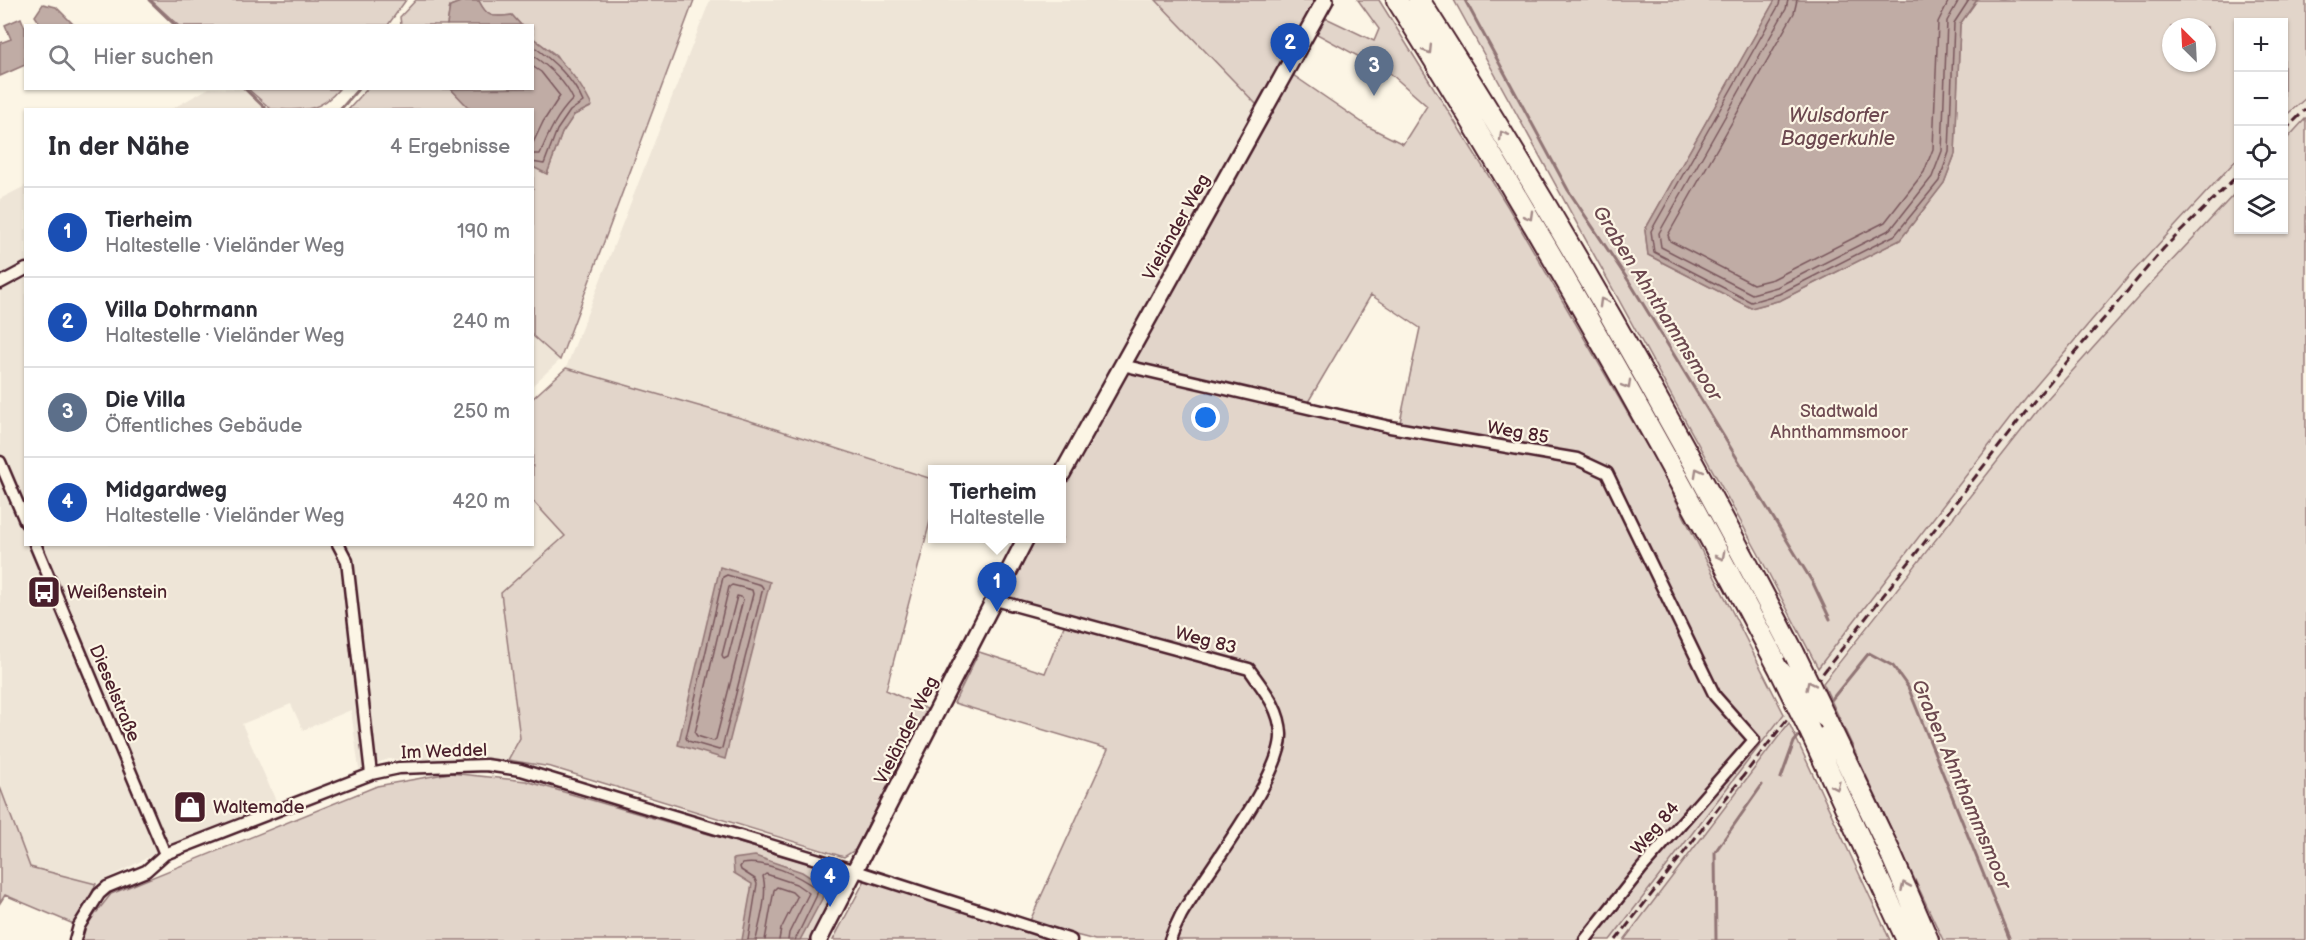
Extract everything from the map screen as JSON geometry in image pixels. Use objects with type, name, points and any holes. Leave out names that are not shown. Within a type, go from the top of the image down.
[{"type":"highway","points":[[1397,0],[1486,143],[1641,409],[1781,672],[1907,940]]},
{"type":"highway","points":[[1419,0],[1601,299],[1733,535],[1825,717],[1889,850],[1928,940]]},
{"type":"street","name":"Vieländer Weg","points":[[1066,467],[1325,0]]},
{"type":"street","points":[[0,283],[24,270]]},
{"type":"street","name":"Weg 85","points":[[1122,364],[1390,427],[1577,459],[1607,473],[1715,696],[1754,740]]},
{"type":"street","points":[[0,462],[24,518]]},
{"type":"street","name":"Vieländer Weg","points":[[819,940],[1023,543]]},
{"type":"street","name":"Dieselstraße","points":[[36,546],[165,854]]},
{"type":"street","points":[[339,546],[347,561],[371,774]]},
{"type":"street","name":"Weg 83","points":[[994,600],[1249,669],[1275,708],[1281,735],[1274,767],[1181,915],[1170,940]]},
{"type":"street","name":"Weg 84","points":[[1585,940],[1642,868],[1754,740]]},
{"type":"street","name":"Im Weddel","points":[[75,940],[79,926],[99,894],[107,887],[146,871],[165,854],[371,774],[399,768],[486,765],[521,770],[856,871],[1071,940]]},
{"type":"shaded area","points":[[710,0],[1156,0],[1257,105],[1056,465],[928,465],[928,478],[744,419],[566,368]]},
{"type":"shaded area","points":[[205,90],[249,90],[270,108],[174,108]]},
{"type":"shaded area","points":[[2306,98],[2306,118],[2288,138],[2288,126],[2288,114]]},
{"type":"shaded area","points":[[2234,162],[2234,194],[2040,407],[1789,723],[1624,940],[1610,940],[2028,395],[2131,274]]},
{"type":"shaded area","points":[[24,187],[24,546],[534,546],[534,502],[565,536],[501,593],[520,738],[508,760],[389,759],[359,769],[351,710],[303,730],[291,704],[242,724],[276,801],[172,845],[96,884],[30,867],[0,787],[0,199]]},
{"type":"shaded area","points":[[534,337],[560,360],[534,384]]},
{"type":"green space","points":[[151,0],[406,0],[389,24],[177,24]]},
{"type":"green space","points":[[416,0],[694,0],[560,360],[534,337],[534,168],[547,174],[562,133],[574,115],[591,107],[556,55],[534,39],[534,24],[520,24],[512,15],[492,16],[485,11],[479,1],[463,1],[450,6],[447,24],[401,24],[400,17]]},
{"type":"green space","points":[[1156,0],[1317,0],[1257,105]]},
{"type":"green space","points":[[1358,0],[1379,0],[1508,207],[1659,467],[1784,714],[1610,940],[1095,940],[1029,923],[1108,749],[954,703],[979,652],[1045,673],[1068,616],[1007,596],[1033,543],[1066,543],[1066,479],[1290,73],[1369,127],[1403,144],[1427,106],[1391,74],[1317,34],[1326,18],[1374,41],[1379,29]],"holes":[[[1371,295],[1420,328],[1400,422],[1308,402]]]},
{"type":"green space","name":"Stadtwald Ahnthammsmoor","points":[[1454,0],[1775,0],[1645,230],[1648,255],[1751,308],[1781,300],[1900,240],[1944,183],[1955,154],[1960,24],[1977,0],[2306,0],[2306,98],[2288,114],[2288,18],[2234,18],[2234,162],[2131,274],[2028,395],[1818,668],[1758,553]]},
{"type":"green space","points":[[249,90],[338,90],[316,107],[270,108]]},
{"type":"green space","points":[[366,90],[452,90],[469,108],[350,108]]},
{"type":"green space","points":[[2306,118],[2306,940],[1943,940],[1823,683],[2040,407],[2234,194],[2234,234],[2288,234],[2288,138]]},
{"type":"green space","points":[[566,368],[744,419],[928,478],[928,529],[886,690],[927,709],[855,850],[844,857],[551,767],[508,760],[520,738],[501,593],[565,536],[534,502],[534,397]]},
{"type":"green space","points":[[1789,723],[1890,940],[1624,940]]},
{"type":"green space","points":[[450,773],[526,781],[832,870],[841,882],[811,940],[80,940],[85,927],[111,894],[377,786]]},
{"type":"green space","points":[[0,787],[30,867],[96,884],[76,925],[5,895],[0,903]]},
{"type":"green space","points":[[865,880],[1059,940],[833,940]]},
{"type":"water","name":"Wulsdorfer Baggerkuhle","points":[[1775,0],[1977,0],[1960,24],[1955,154],[1944,183],[1900,240],[1781,300],[1751,308],[1648,255],[1645,230]]},
{"type":"water","points":[[463,1],[479,1],[488,14],[512,15],[520,24],[447,24],[450,6]]},
{"type":"water","points":[[43,4],[56,7],[73,24],[40,24],[35,16]]},
{"type":"water","points":[[21,18],[24,26],[24,65],[0,76],[0,43],[11,39],[5,25]]},
{"type":"water","points":[[534,39],[567,68],[592,106],[574,115],[562,133],[547,174],[534,168],[534,108],[469,108],[452,90],[534,90]]},
{"type":"water","points":[[720,567],[770,582],[725,759],[678,745]]},
{"type":"water","points":[[755,856],[802,872],[825,887],[822,899],[800,940],[742,940],[752,884],[734,873],[733,859]]},
{"type":"waterway","points":[[149,0],[174,24]]},
{"type":"waterway","name":"Graben Ahnthammsmoor","points":[[1465,0],[1568,190],[1632,286],[1813,583],[1830,619]]},
{"type":"waterway","points":[[246,90],[265,108]]},
{"type":"waterway","points":[[342,108],[357,90]]},
{"type":"waterway","name":"Graben Ahnthammsmoor","points":[[1828,704],[1869,653],[1893,666],[1908,687],[2010,940]]},
{"type":"waterway","points":[[1781,778],[1794,742],[1803,731]]},
{"type":"waterway","points":[[1716,940],[1715,852],[1762,785]]},
{"type":"railway","points":[[2288,127],[2306,109]]},
{"type":"railway","points":[[1616,940],[2038,396],[2164,248],[2234,179]]},
{"type":"place","name":"Villa Dohrmann","points":[[1290,73]]},
{"type":"place","name":"Die Villa","points":[[1374,96]]},
{"type":"place","name":"Weißenstein","points":[[44,592]]},
{"type":"place","name":"Tierheim","points":[[997,612]]},
{"type":"place","name":"Waltemade","points":[[190,807]]},
{"type":"place","name":"Midgardweg","points":[[830,907]]}]
